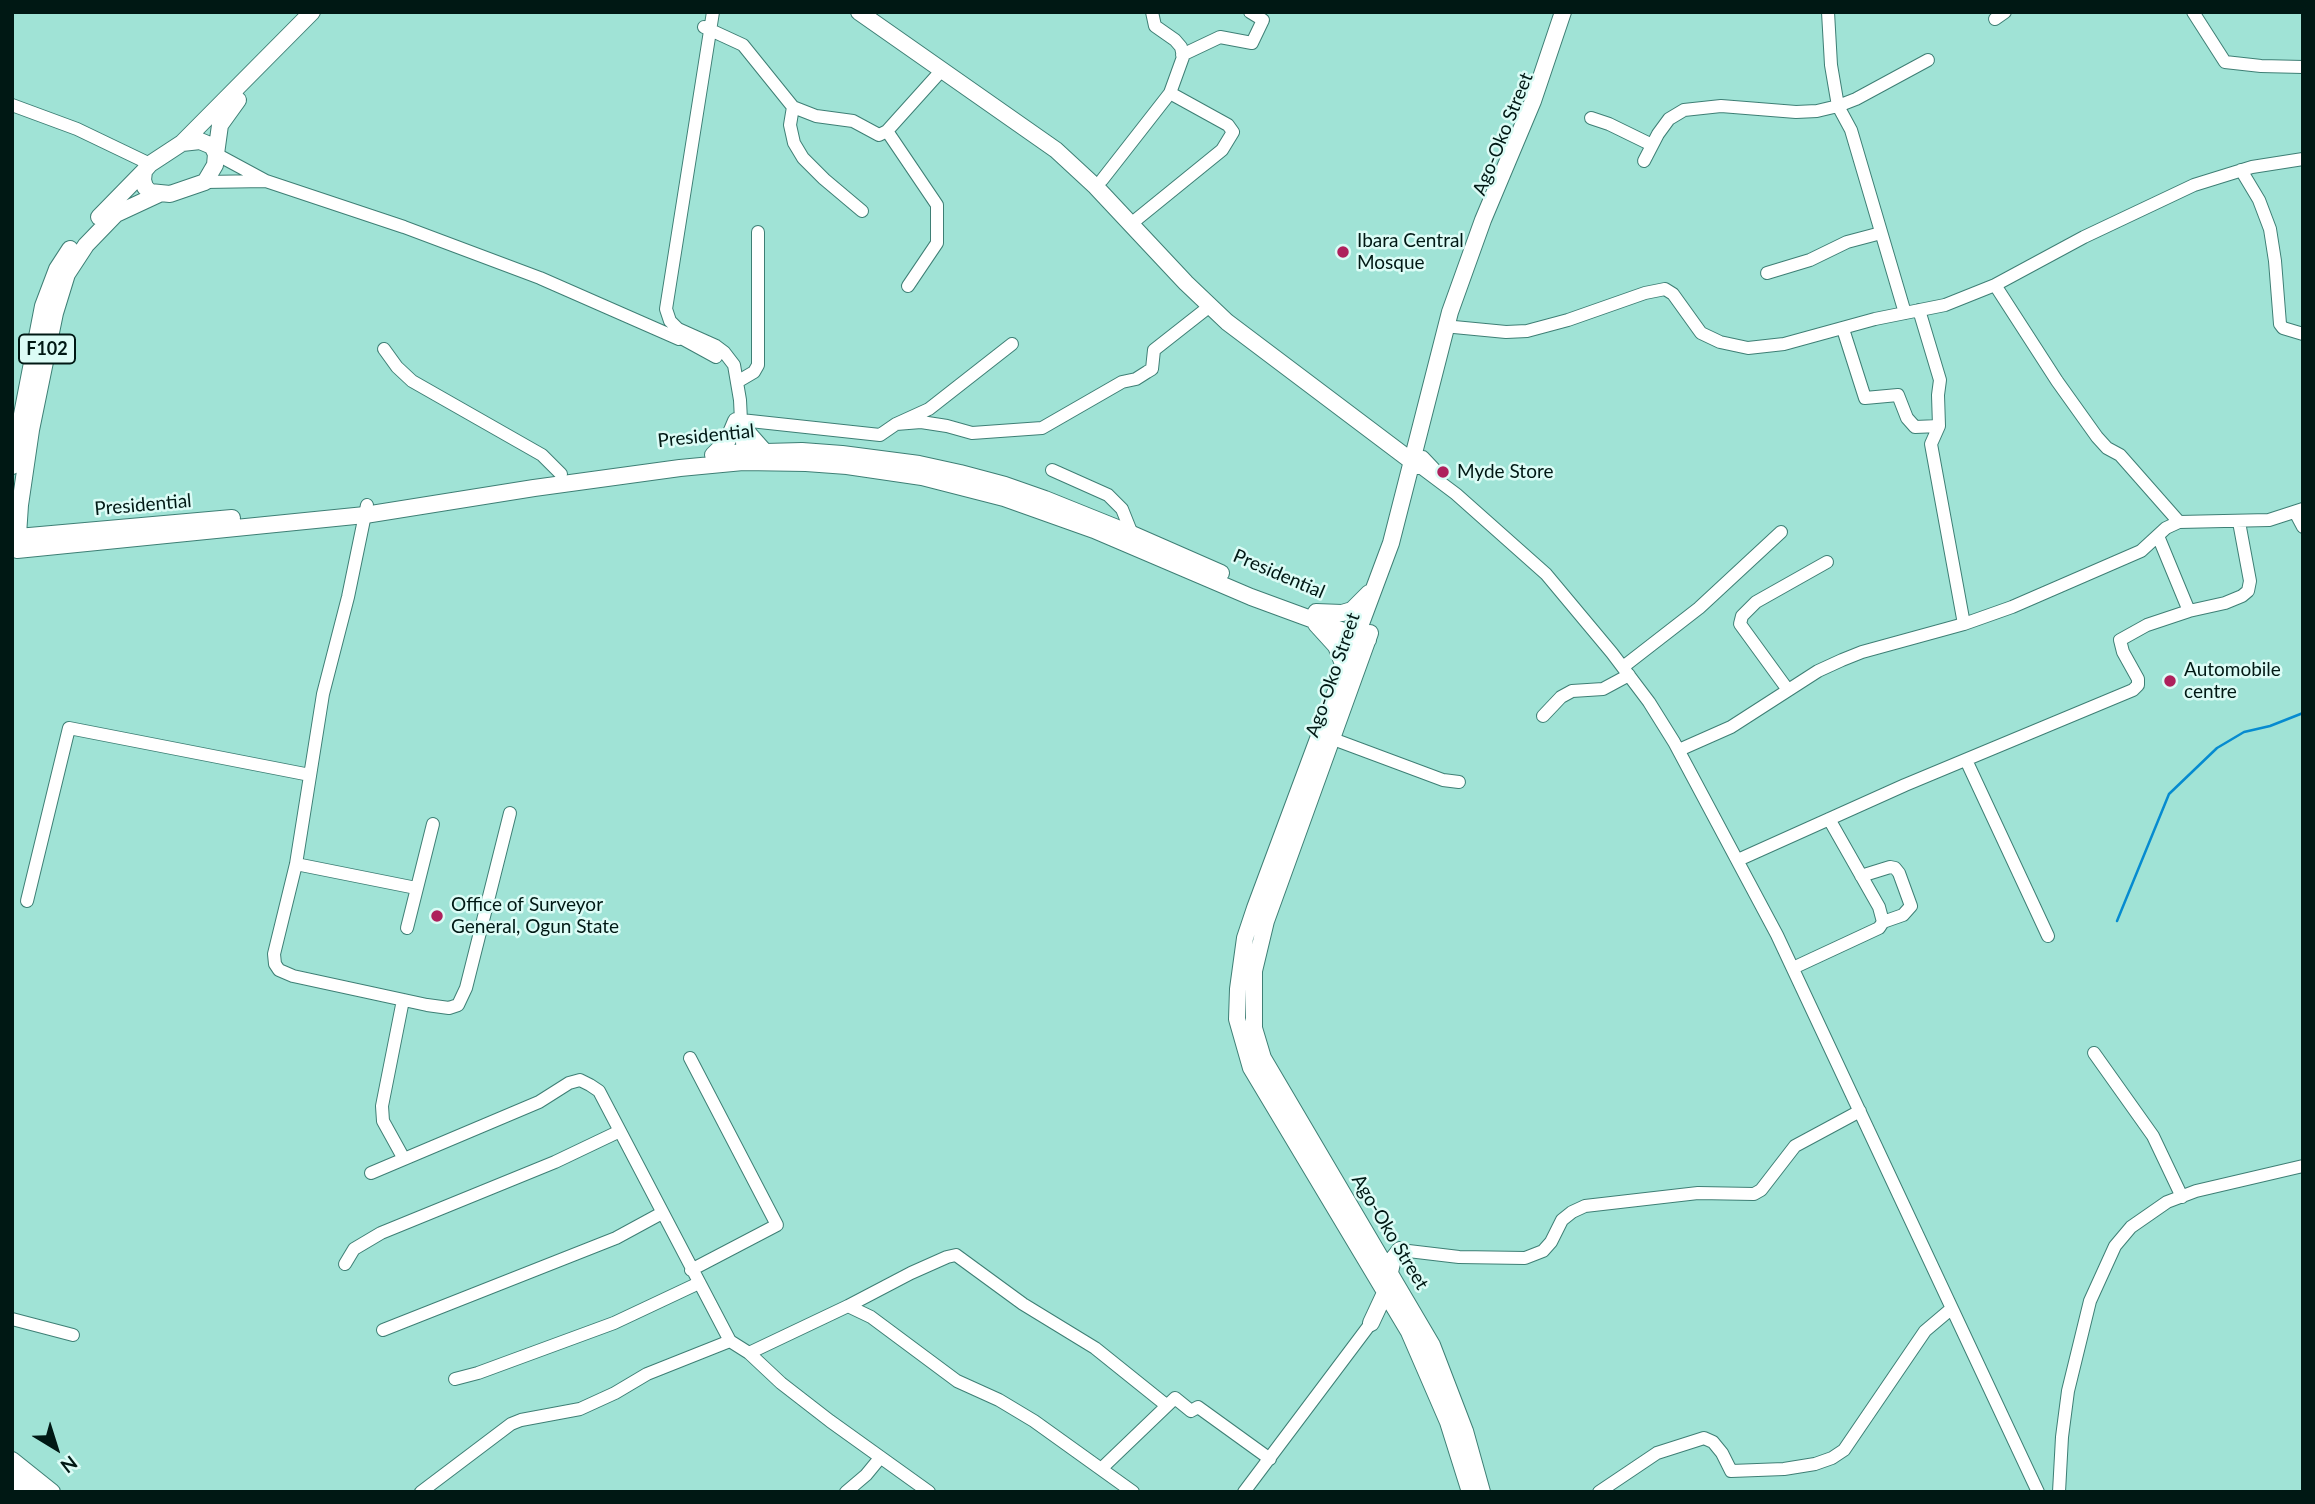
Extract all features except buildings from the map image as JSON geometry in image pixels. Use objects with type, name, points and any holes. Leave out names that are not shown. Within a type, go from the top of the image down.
[{"type":"main road","name":"F102","points":[[12,466],[43,306],[57,269],[90,225],[147,168],[182,143],[312,12]]},
{"type":"main road","points":[[205,182],[215,165],[220,125],[226,114],[326,12]]},
{"type":"main road","points":[[859,12],[1066,159],[1210,306],[1244,335],[1417,458]]},
{"type":"main road","points":[[872,12],[1060,145],[1101,180],[1190,276],[1231,314],[1417,458]]},
{"type":"main road","points":[[1482,1492],[1465,1431],[1426,1349],[1385,1293],[1251,1068],[1237,1018],[1240,963],[1245,938],[1266,876],[1345,669],[1364,634],[1376,582],[1417,458],[1450,312],[1461,277],[1533,101],[1563,12]]},
{"type":"main road","name":"Ago-Oko Street","points":[[1410,1326],[1390,1272],[1264,1058],[1254,1028],[1254,971],[1277,888],[1333,739],[1364,634],[1400,544],[1417,458],[1462,299],[1497,204],[1545,90],[1571,12]]},
{"type":"main road","points":[[182,143],[200,141],[212,146],[216,154]]},
{"type":"main road","points":[[147,168],[143,180],[145,187],[150,192],[159,194]]},
{"type":"main road","name":"F102","points":[[15,544],[31,430],[55,313],[67,274],[86,245],[116,214],[159,194],[170,194],[205,182]]},
{"type":"main road","points":[[713,455],[729,440],[739,422],[764,451]]},
{"type":"main road","name":"Presidential","points":[[366,510],[561,474],[713,455],[740,457],[764,451],[855,455],[960,472],[1004,485],[1132,534],[1314,616],[1364,634]]},
{"type":"main road","points":[[15,544],[366,510],[740,457],[847,466],[963,486],[1094,530],[1251,597],[1314,616],[1352,610],[1361,603],[1376,582]]},
{"type":"main road","points":[[1314,616],[1336,646],[1345,669]]},
{"type":"main road","points":[[1377,1250],[1400,1250]]},
{"type":"main road","points":[[1390,1272],[1400,1250]]},
{"type":"main road","points":[[1371,1323],[1385,1293]]},
{"type":"main road","points":[[1371,1323],[1384,1317],[1410,1326]]},
{"type":"main road","points":[[1426,1349],[1470,1492]]},
{"type":"main road","points":[[12,1460],[52,1492]]},
{"type":"main road","points":[[12,1478],[29,1492]]},
{"type":"street","points":[[706,12],[707,29],[666,310],[670,321],[678,329],[698,336],[724,352],[734,365],[740,457]]},
{"type":"street","points":[[680,339],[665,323],[661,313],[662,295],[707,29],[713,12]]},
{"type":"street","points":[[1101,180],[1170,93],[1182,55],[1181,47],[1175,40],[1155,26],[1152,12]]},
{"type":"street","points":[[1182,55],[1220,37],[1252,43],[1263,20],[1250,12]]},
{"type":"street","points":[[1828,12],[1831,65],[1838,106],[1851,130],[1905,313]]},
{"type":"street","points":[[2193,12],[2225,62],[2303,68]]},
{"type":"street","points":[[707,29],[743,45],[793,107],[816,116],[853,121],[879,135],[887,131],[941,71]]},
{"type":"street","points":[[1644,161],[1669,119],[1684,110],[1721,106],[1796,112],[1838,106],[1878,88],[1928,60]]},
{"type":"street","points":[[1137,219],[1222,150],[1233,132],[1227,125],[1170,93]]},
{"type":"street","points":[[12,105],[76,129],[147,168]]},
{"type":"street","points":[[793,107],[790,125],[794,143],[803,158],[862,211]]},
{"type":"street","points":[[1591,118],[1652,145]]},
{"type":"street","points":[[887,131],[937,205],[937,243],[908,286]]},
{"type":"street","points":[[216,154],[266,181],[404,227],[540,278],[712,354],[728,370],[739,422]]},
{"type":"street","points":[[1454,327],[1506,332],[1527,331],[1665,289],[1673,294],[1701,333],[1720,342],[1748,348],[1784,344],[1875,319],[1945,305],[1995,285],[2040,259],[2194,185],[2241,170],[2303,159]]},
{"type":"street","points":[[2241,170],[2259,200],[2270,229],[2277,274],[2280,324],[2283,328],[2303,334]]},
{"type":"street","points":[[205,182],[266,181]]},
{"type":"street","points":[[737,382],[754,372],[758,365],[758,232]]},
{"type":"street","points":[[1767,273],[1810,260],[1847,242],[1881,233]]},
{"type":"street","points":[[1995,285],[2097,437],[2130,465],[2179,522]]},
{"type":"street","points":[[896,424],[921,422],[972,433],[1042,428],[1152,369],[1154,350],[1210,306]]},
{"type":"street","points":[[1919,310],[1940,380],[1939,426],[1931,444],[1964,624]]},
{"type":"street","points":[[1843,329],[1865,398],[1898,395],[1907,418],[1915,427],[1939,426]]},
{"type":"street","points":[[739,422],[880,435],[929,408],[1012,344]]},
{"type":"street","points":[[384,349],[412,381],[542,455],[561,474]]},
{"type":"street","points":[[1417,458],[1546,574],[1626,671],[1679,750],[1793,968],[2038,1492]]},
{"type":"street","points":[[1052,470],[1108,495],[1122,509],[1132,534]]},
{"type":"street","points":[[366,510],[348,597],[323,694],[296,864],[274,954],[275,964],[279,970],[293,976],[402,1000],[449,1008],[458,1005],[466,988],[510,813]]},
{"type":"street","points":[[1679,750],[1731,727],[1818,671],[1862,652],[1964,624],[2022,603],[2141,551],[2166,528],[2179,522],[2269,520],[2299,510],[2303,527]]},
{"type":"street","points":[[1738,860],[2133,690],[2138,685],[2138,679],[2123,652],[2120,640],[2147,625],[2225,603],[2248,591],[2250,581],[2239,522]]},
{"type":"street","points":[[1542,716],[1572,691],[1603,689],[1699,608],[1781,532]]},
{"type":"street","points":[[2158,536],[2189,611]]},
{"type":"street","points":[[1788,691],[1740,625],[1742,616],[1756,602],[1827,562]]},
{"type":"street","points":[[27,901],[69,728],[310,775]]},
{"type":"street","points":[[1333,739],[1443,780],[1459,782]]},
{"type":"street","points":[[1966,760],[2048,936]]},
{"type":"street","points":[[1829,819],[1879,907],[1883,922]]},
{"type":"street","points":[[407,928],[433,824]]},
{"type":"street","points":[[296,864],[416,888]]},
{"type":"street","points":[[1793,968],[1879,928],[1883,922],[1903,915],[1911,906],[1895,868],[1890,867],[1861,876]]},
{"type":"street","points":[[402,1000],[382,1106],[383,1121],[404,1160]]},
{"type":"street","points":[[2094,1053],[2152,1136],[2182,1196]]},
{"type":"street","points":[[690,1058],[777,1225],[691,1269]]},
{"type":"street","points":[[371,1173],[539,1102],[569,1083],[580,1080],[599,1091],[730,1341],[749,1353],[781,1383],[929,1492]]},
{"type":"street","points":[[1400,1250],[1459,1257],[1525,1258],[1543,1251],[1551,1242],[1562,1220],[1585,1206],[1698,1193],[1754,1194],[1761,1190],[1795,1146],[1860,1111]]},
{"type":"street","points":[[345,1264],[354,1249],[381,1233],[555,1162],[620,1132]]},
{"type":"street","points":[[2059,1492],[2068,1391],[2090,1301],[2115,1246],[2131,1227],[2167,1202],[2245,1178],[2303,1166]]},
{"type":"street","points":[[383,1330],[616,1238],[662,1213]]},
{"type":"street","points":[[749,1353],[911,1273],[956,1255],[1023,1304],[1095,1348],[1166,1405]]},
{"type":"street","points":[[455,1379],[614,1323],[699,1283]]},
{"type":"street","points":[[848,1306],[871,1317],[957,1381],[999,1400],[1034,1421],[1133,1492]]},
{"type":"street","points":[[1599,1492],[1657,1453],[1704,1438],[1713,1442],[1722,1453],[1731,1471],[1784,1469],[1832,1458],[1844,1450],[1926,1331],[1951,1309]]},
{"type":"street","points":[[12,1319],[73,1335]]},
{"type":"street","points":[[1244,1492],[1371,1323]]},
{"type":"street","points":[[421,1492],[511,1424],[580,1409],[647,1374],[730,1341]]},
{"type":"street","points":[[1102,1468],[1175,1398],[1191,1410],[1198,1407],[1270,1459]]},
{"type":"street","points":[[846,1492],[866,1475],[880,1458]]},
{"type":"waterway","points":[[2117,921],[2169,794],[2217,748],[2244,732],[2270,726],[2303,713]]},
{"type":"place","name":"Ibara Central Mosque","points":[[1343,252]]},
{"type":"place","name":"Myde Store","points":[[1443,472]]},
{"type":"place","name":"Automobile centre","points":[[2170,681]]},
{"type":"place","name":"Office of Surveyor General, Ogun State","points":[[437,916]]}]
